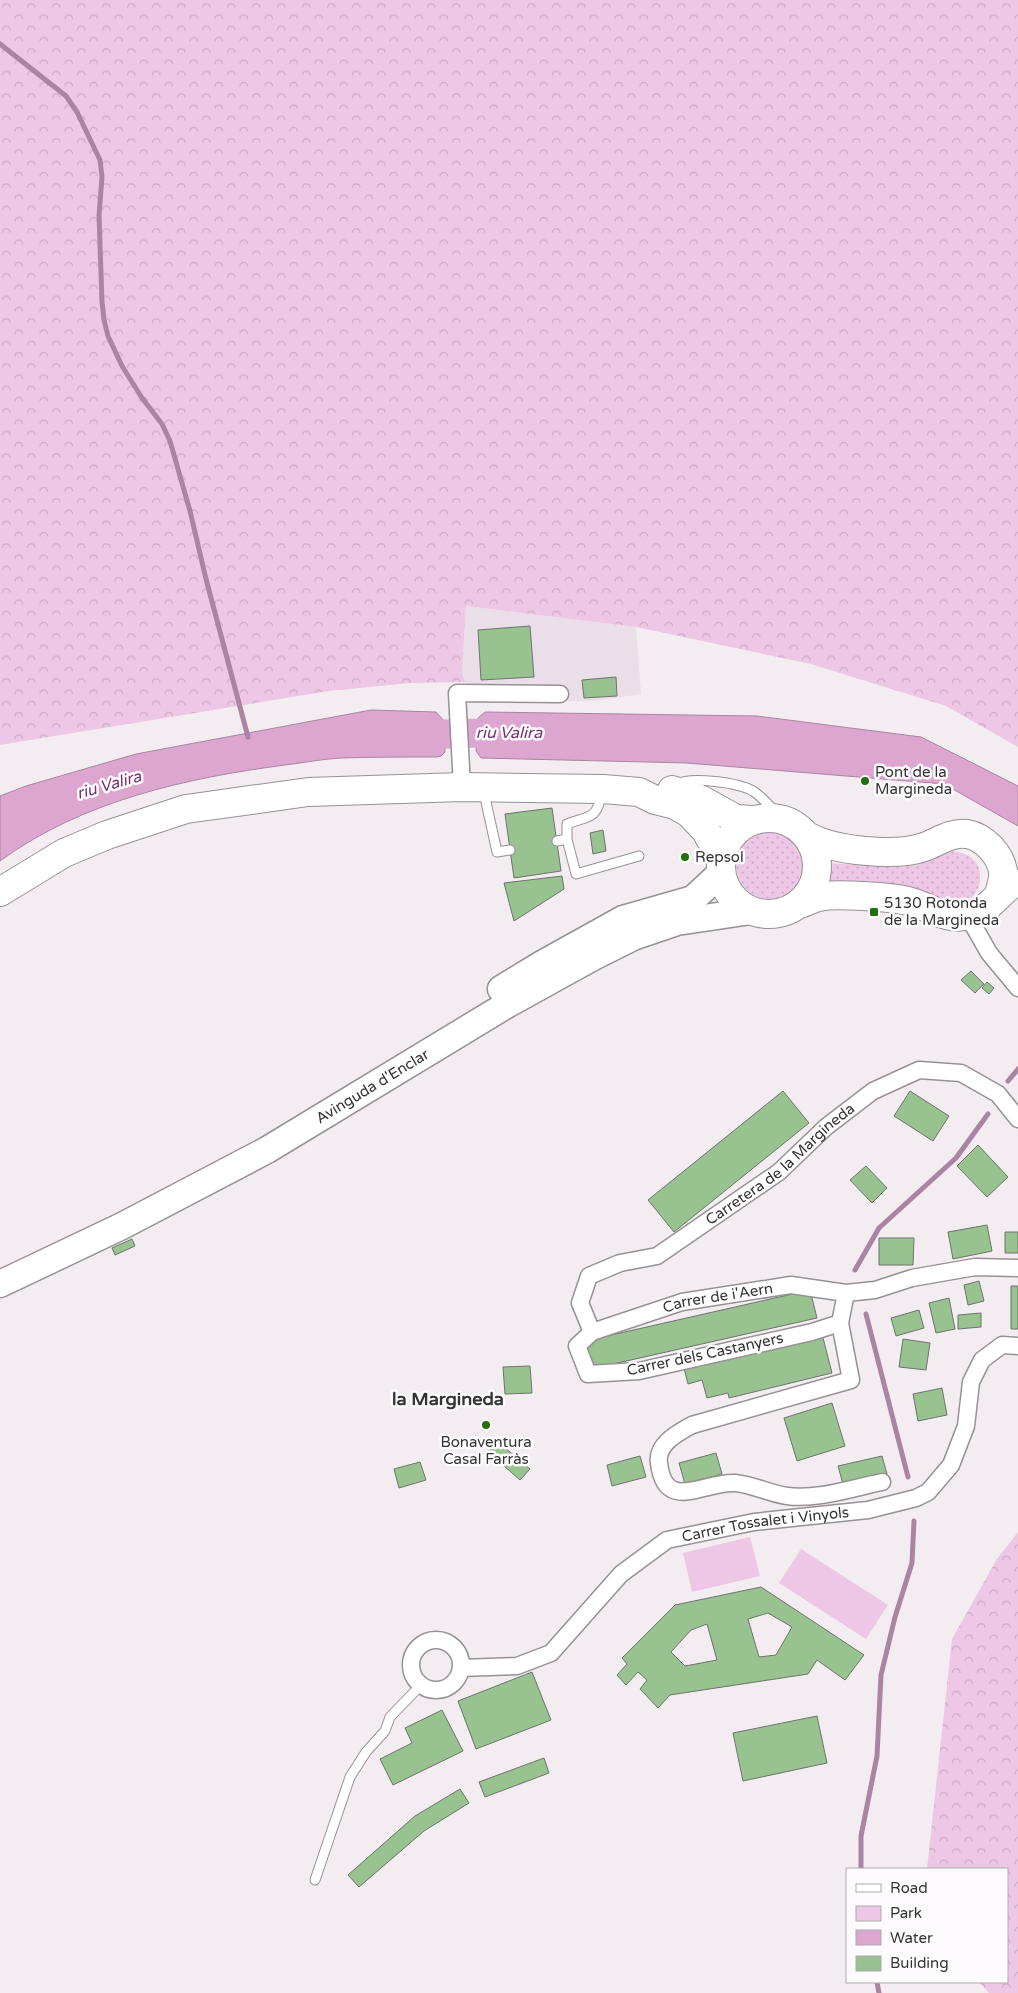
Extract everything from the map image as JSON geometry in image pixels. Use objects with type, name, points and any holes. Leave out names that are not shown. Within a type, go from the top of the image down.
[{"type":"highway","points":[[0,892],[64,853],[106,834],[186,809],[308,792],[470,779],[639,792],[655,786],[700,799],[736,819],[753,820]]},
{"type":"highway","points":[[639,792],[654,800],[676,805],[689,812],[706,831],[722,866],[725,885],[731,896],[751,911],[775,914],[820,897],[886,898],[908,901],[953,917],[968,916],[991,905],[1012,890],[1003,880],[1005,850],[967,834],[953,835],[924,847],[908,851],[889,852],[839,848],[819,843],[794,824],[781,818],[767,817],[753,820],[741,826],[732,835],[725,847],[722,866]]},
{"type":"highway","points":[[797,906],[810,892],[817,876],[816,852],[808,836]]},
{"type":"main road","name":"Avinguda d'Enclar","points":[[0,1264],[234,1150],[304,1112],[542,964],[623,919],[693,899],[722,866]]},
{"type":"main road","name":"Avinguda d'Enclar","points":[[0,1284],[130,1222],[266,1150],[508,1004],[633,937],[677,922],[751,911]]},
{"type":"street","points":[[470,779],[457,692],[560,694]]},
{"type":"street","points":[[968,916],[989,953],[1018,988]]},
{"type":"street","name":"Carretera de la Margineda","points":[[592,1332],[580,1304],[589,1276],[620,1263],[657,1256],[780,1172],[826,1127],[873,1092],[919,1070],[962,1073],[998,1094],[1018,1119]]},
{"type":"street","points":[[882,1482],[813,1496],[788,1496],[737,1483],[722,1484],[689,1492],[675,1491],[664,1484],[660,1478],[658,1458],[664,1445],[674,1435],[692,1425],[851,1380],[840,1323],[846,1293],[875,1290],[912,1278],[975,1266],[1018,1268]]},
{"type":"street","name":"Carrer de i'Aern","points":[[592,1332],[682,1302],[791,1285],[846,1293]]},
{"type":"street","name":"Carrer dels Castanyers","points":[[592,1332],[577,1346],[588,1374],[638,1371],[812,1332],[840,1323]]},
{"type":"street","name":"Carrer Tossalet i Vinyols","points":[[461,1668],[517,1666],[550,1653],[621,1574],[667,1540],[754,1522],[868,1510],[916,1498],[928,1492],[951,1465],[966,1426],[971,1382],[982,1360],[1002,1345],[1018,1346]]},
{"type":"street","points":[[438,1640],[452,1646],[458,1652],[461,1668],[453,1683],[446,1688],[437,1690],[421,1685],[415,1679],[411,1664],[412,1656],[422,1644],[438,1640]]},
{"type":"lane","points":[[470,779],[486,802],[497,852],[510,850]]},
{"type":"lane","points":[[667,789],[681,782],[693,780],[743,786],[754,792],[781,818]]},
{"type":"lane","points":[[603,790],[598,809],[594,814],[567,824],[567,839],[576,874],[639,856]]},
{"type":"lane","points":[[557,841],[567,839]]},
{"type":"lane","points":[[315,1880],[350,1777],[366,1752],[385,1731],[390,1717],[421,1685]]},
{"type":"shaded area","points":[[466,606],[636,627],[641,694],[594,701],[478,701],[471,693],[462,674]]},
{"type":"green space","points":[[0,0],[1018,0],[1018,747],[946,706],[811,664],[636,627],[466,606],[462,674],[466,682],[410,683],[329,691],[0,745]]},
{"type":"green space","points":[[770,831],[783,834],[794,841],[801,852],[804,865],[801,878],[794,889],[783,896],[770,899],[757,896],[746,889],[739,878],[736,865],[739,852],[746,841],[757,834]]},
{"type":"green space","points":[[950,851],[968,856],[975,861],[979,869],[980,880],[977,891],[969,900],[964,902],[947,903],[907,888],[890,884],[853,881],[826,882],[826,863],[899,867],[917,865]]},
{"type":"green space","points":[[1018,1532],[1018,1993],[989,1993],[980,1983],[1008,1983],[1008,1868],[927,1868],[952,1639],[997,1559]]},
{"type":"green space","points":[[750,1537],[760,1576],[692,1592],[683,1553]]},
{"type":"green space","points":[[801,1549],[888,1605],[866,1639],[779,1583]]},
{"type":"water","points":[[371,710],[436,712],[445,722],[445,752],[441,756],[436,757],[327,759],[248,770],[173,785],[136,795],[65,823],[32,840],[0,861],[0,796],[26,786],[136,754]]},
{"type":"water","points":[[485,712],[757,716],[921,737],[1018,786],[1018,826],[944,784],[687,763],[481,758],[476,751],[478,718]]},
{"type":"building","points":[[530,626],[534,677],[481,680],[478,630]]},
{"type":"building","points":[[616,677],[617,696],[584,698],[582,680]]},
{"type":"building","points":[[552,808],[561,871],[514,878],[505,814]]},
{"type":"building","points":[[603,830],[606,851],[593,854],[590,833]]},
{"type":"building","points":[[562,876],[564,889],[514,921],[504,883]]},
{"type":"building","points":[[971,971],[984,984],[975,993],[961,980]]},
{"type":"building","points":[[987,982],[994,988],[989,994],[982,988]]},
{"type":"building","points":[[783,1091],[809,1123],[674,1232],[648,1200]]},
{"type":"building","points":[[910,1091],[949,1116],[933,1141],[894,1116]]},
{"type":"building","points":[[978,1145],[1008,1177],[987,1197],[957,1166]]},
{"type":"building","points":[[866,1166],[887,1188],[872,1203],[850,1180]]},
{"type":"building","points":[[987,1225],[992,1251],[953,1259],[948,1232]]},
{"type":"building","points":[[1005,1232],[1018,1232],[1018,1253],[1005,1253]]},
{"type":"building","points":[[879,1238],[914,1238],[913,1265],[879,1265]]},
{"type":"building","points":[[132,1239],[135,1246],[115,1255],[112,1248]]},
{"type":"building","points":[[979,1281],[984,1301],[968,1305],[964,1285]]},
{"type":"building","points":[[1011,1286],[1018,1286],[1018,1329],[1011,1329]]},
{"type":"building","points":[[810,1290],[817,1318],[591,1369],[585,1341]]},
{"type":"building","points":[[949,1298],[955,1329],[936,1333],[929,1303]]},
{"type":"building","points":[[919,1310],[924,1328],[896,1336],[891,1318]]},
{"type":"building","points":[[981,1313],[981,1327],[958,1329],[958,1315]]},
{"type":"building","points":[[822,1334],[832,1373],[729,1398],[728,1393],[707,1398],[702,1380],[688,1384],[684,1368]]},
{"type":"building","points":[[903,1339],[930,1343],[926,1370],[899,1367]]},
{"type":"building","points":[[530,1366],[532,1393],[505,1394],[503,1367]]},
{"type":"building","points":[[942,1388],[947,1415],[918,1421],[913,1394]]},
{"type":"building","points":[[832,1403],[845,1446],[797,1461],[784,1418]]},
{"type":"building","points":[[497,1441],[530,1469],[520,1480],[488,1452]]},
{"type":"building","points":[[716,1453],[722,1474],[685,1484],[679,1463]]},
{"type":"building","points":[[640,1456],[646,1477],[612,1486],[607,1465]]},
{"type":"building","points":[[882,1456],[887,1474],[843,1484],[838,1466]]},
{"type":"building","points":[[420,1462],[426,1480],[399,1488],[394,1469]]},
{"type":"building","points":[[761,1587],[864,1655],[845,1680],[817,1660],[808,1674],[670,1695],[658,1708],[640,1689],[647,1680],[638,1672],[626,1685],[617,1675],[627,1664],[622,1658],[675,1605]],"holes":[[[768,1613],[792,1627],[776,1655],[759,1657],[748,1619]],[[707,1624],[717,1660],[685,1666],[671,1652],[691,1630]]]},
{"type":"building","points":[[532,1672],[551,1720],[476,1749],[458,1701]]},
{"type":"building","points":[[442,1710],[463,1751],[393,1785],[380,1759],[412,1743],[405,1728]]},
{"type":"building","points":[[817,1716],[827,1763],[743,1781],[733,1733]]},
{"type":"building","points":[[544,1758],[549,1773],[485,1797],[479,1782]]},
{"type":"building","points":[[460,1789],[469,1803],[424,1831],[359,1887],[348,1875],[415,1816]]},
{"type":"waterway","points":[[0,44],[66,96],[77,112],[100,160],[102,177],[99,215],[102,302],[108,336],[122,366],[142,398],[162,424],[170,441],[190,511],[248,737]]},
{"type":"waterway","name":"riu Valira","points":[[407,735],[517,732]]},
{"type":"waterway","points":[[1008,1081],[1018,1069]]},
{"type":"waterway","points":[[855,1270],[879,1228],[956,1158],[988,1114]]},
{"type":"waterway","points":[[866,1314],[908,1477]]},
{"type":"waterway","points":[[861,1868],[861,1836],[877,1756],[881,1675],[895,1617],[912,1563],[914,1521]]},
{"type":"waterway","points":[[877,1983],[879,1993]]},
{"type":"place","name":"Pont de la Margineda","points":[[865,781]]},
{"type":"place","name":"Repsol","points":[[685,857]]},
{"type":"place","name":"5130 Rotonda de la Margineda","points":[[874,912]]},
{"type":"place","name":"Bonaventura Casal Farràs","points":[[486,1425]]},
{"type":"district","name":"la Margineda","points":[[448,1399]]}]
